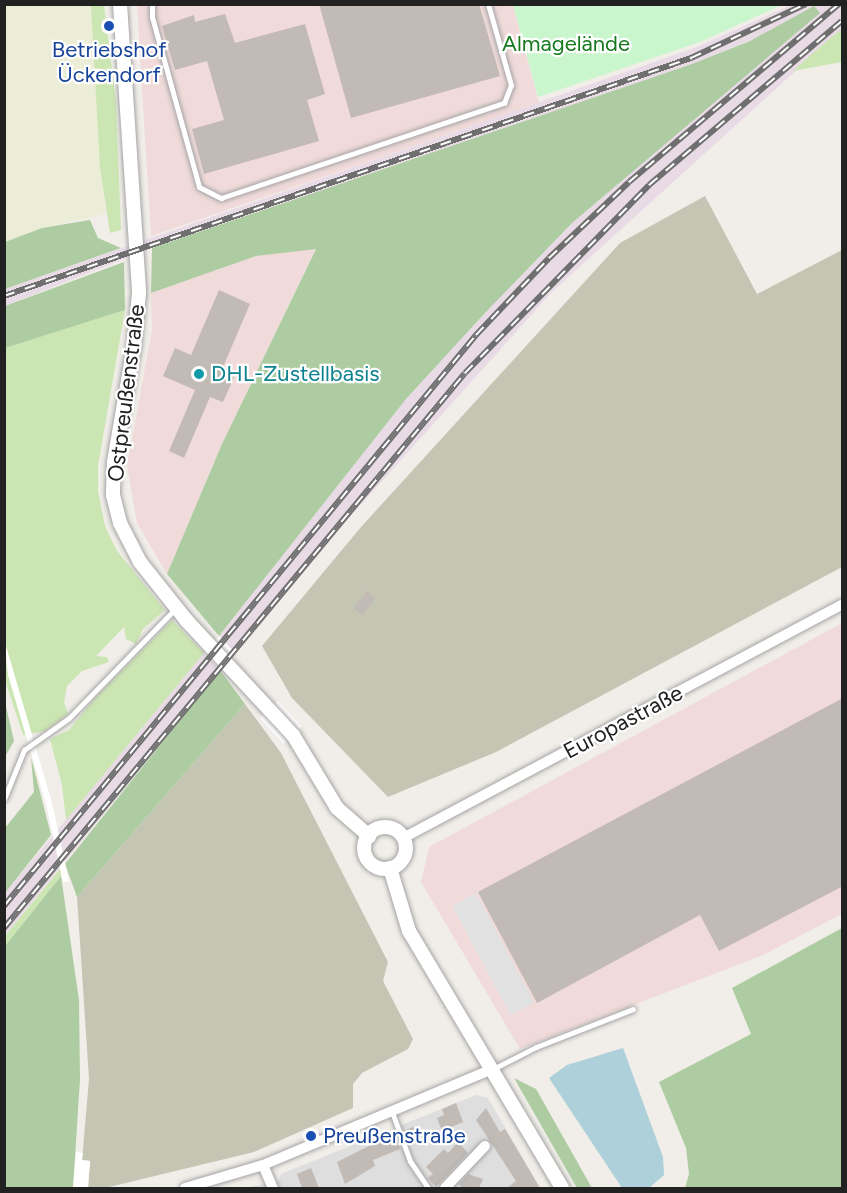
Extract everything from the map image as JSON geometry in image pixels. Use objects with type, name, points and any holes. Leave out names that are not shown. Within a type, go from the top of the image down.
[{"type":"street","name":"Ostpreußenstraße","points":[[120,4],[139,293],[134,346],[119,424],[114,495],[129,543],[176,607],[293,735],[337,808],[369,836]]},
{"type":"street","name":"Europastraße","points":[[403,838],[843,605]]},
{"type":"street","points":[[388,828],[403,838],[405,855],[390,868],[375,867],[366,857],[365,844],[376,830],[388,828]]},
{"type":"street","points":[[390,868],[409,931],[493,1069],[557,1187]]},
{"type":"street","points":[[185,1188],[263,1165],[493,1069]]},
{"type":"street","points":[[445,1188],[485,1146]]},
{"type":"street","points":[[263,1165],[273,1188]]},
{"type":"lane","points":[[153,4],[152,17],[199,187],[221,198],[504,103],[511,85],[489,4]]},
{"type":"lane","points":[[4,799],[24,750],[69,718],[176,607]]},
{"type":"lane","points":[[493,1069],[536,1047],[633,1009]]},
{"type":"lane","points":[[392,1112],[410,1161],[428,1188]]},
{"type":"shaded area","points":[[5,5],[91,5],[105,214],[42,228],[5,242]]},
{"type":"shaded area","points":[[137,5],[513,5],[539,103],[151,236]]},
{"type":"shaded area","points":[[791,5],[842,5],[842,29],[552,292],[339,529],[235,653],[219,636],[406,399],[572,223],[820,12],[692,64],[152,248],[5,306],[5,289],[697,47]]},
{"type":"shaded area","points":[[705,196],[757,294],[842,250],[842,567],[496,752],[388,797],[292,698],[262,646],[361,527],[620,243]]},
{"type":"shaded area","points":[[316,248],[222,444],[167,574],[137,523],[127,466],[152,330],[151,293],[256,256]]},
{"type":"shaded area","points":[[842,623],[842,914],[763,955],[520,1049],[421,882],[429,847]]},
{"type":"shaded area","points":[[204,653],[220,670],[5,936],[5,893]]},
{"type":"shaded area","points":[[245,704],[281,753],[388,962],[383,981],[413,1039],[408,1049],[362,1073],[353,1084],[353,1108],[254,1152],[105,1188],[88,1188],[90,1161],[82,1160],[89,1079],[77,897]]},
{"type":"shaded area","points":[[476,893],[534,1002],[510,1015],[452,906]]},
{"type":"shaded area","points":[[476,1095],[488,1098],[540,1188],[244,1188],[278,1181],[281,1174]]},
{"type":"green space","name":"Almagelände","points":[[513,4],[782,5],[700,42],[538,97]]},
{"type":"green space","points":[[91,5],[104,5],[116,101],[121,230],[110,233],[100,168]]},
{"type":"green space","points":[[814,6],[820,13],[572,223],[485,313],[406,399],[219,636],[167,574],[222,444],[316,249],[256,256],[151,293],[152,248],[692,64],[750,41]]},
{"type":"green space","points":[[842,29],[842,62],[793,71],[829,39]]},
{"type":"green space","points":[[90,220],[98,238],[121,248],[5,289],[5,242],[42,228]]},
{"type":"green space","points":[[124,262],[125,310],[5,348],[5,306]]},
{"type":"green space","points":[[125,310],[98,466],[98,491],[105,526],[117,551],[165,610],[143,629],[136,644],[126,639],[124,627],[96,656],[107,657],[109,662],[82,671],[67,686],[64,702],[68,714],[45,731],[23,735],[4,677],[4,348]]},
{"type":"green space","points":[[172,620],[204,653],[66,820],[62,785],[50,739],[69,730],[95,698]]},
{"type":"green space","points":[[220,670],[245,704],[77,897],[65,864]]},
{"type":"green space","points":[[5,702],[14,741],[4,757]]},
{"type":"green space","points":[[31,757],[51,835],[5,893],[5,828],[34,792]]},
{"type":"green space","points":[[60,869],[61,876],[5,946],[5,936]]},
{"type":"green space","points":[[61,876],[79,1000],[80,1079],[73,1188],[5,1188],[5,946]]},
{"type":"green space","points":[[842,928],[842,1188],[685,1188],[689,1174],[686,1148],[659,1082],[751,1034],[732,988]]},
{"type":"green space","points":[[514,1078],[536,1089],[592,1188],[577,1188]]},
{"type":"water","points":[[623,1048],[663,1157],[664,1175],[649,1188],[622,1188],[549,1078],[567,1065]]},
{"type":"pier","points":[[219,636],[235,653],[220,670],[204,653]]},
{"type":"pier","points":[[4,639],[52,803],[69,881],[63,882],[46,804],[8,675]]},
{"type":"pier","points":[[278,701],[302,727],[284,744],[260,718]]},
{"type":"pier","points":[[76,1152],[83,1153],[82,1160],[90,1161],[88,1188],[73,1188]]},
{"type":"building","points":[[319,4],[479,4],[500,76],[351,118]]},
{"type":"building","points":[[225,14],[235,43],[305,24],[325,94],[307,100],[319,141],[204,174],[192,129],[224,120],[207,61],[175,70],[162,26],[194,15],[195,22]]},
{"type":"building","name":"DHL-Zustellbasis","points":[[219,290],[250,304],[223,367],[236,373],[223,402],[210,397],[184,458],[169,451],[195,390],[163,376],[175,348],[191,355]]},
{"type":"building","points":[[367,591],[376,598],[362,615],[353,608]]},
{"type":"building","points":[[843,698],[843,886],[719,951],[700,915],[537,1003],[478,892]]},
{"type":"building","points":[[456,1103],[463,1122],[442,1131],[437,1118],[444,1115],[442,1109]]},
{"type":"building","points":[[486,1108],[500,1132],[505,1129],[540,1188],[507,1188],[516,1181],[476,1120]]},
{"type":"building","points":[[416,1126],[420,1137],[408,1142],[404,1130]]},
{"type":"building","points":[[395,1133],[400,1149],[373,1160],[375,1166],[345,1184],[337,1162]]},
{"type":"building","points":[[458,1142],[468,1153],[436,1187],[428,1178],[433,1174],[426,1167],[444,1149],[448,1153]]},
{"type":"building","points":[[311,1168],[319,1188],[302,1188],[297,1174]]},
{"type":"building","points":[[468,1174],[483,1179],[479,1188],[463,1188],[459,1184]]},
{"type":"railway","points":[[4,296],[691,58],[806,4]]},
{"type":"railway","points":[[4,906],[476,335],[549,258],[629,182],[839,4]]},
{"type":"railway","points":[[4,928],[465,373],[649,185],[842,21]]},
{"type":"place","name":"Betriebshof Ückendorf","points":[[109,26]]},
{"type":"place","name":"DHL-Zustellbasis","points":[[199,374]]},
{"type":"place","name":"Preußenstraße","points":[[311,1136]]}]
